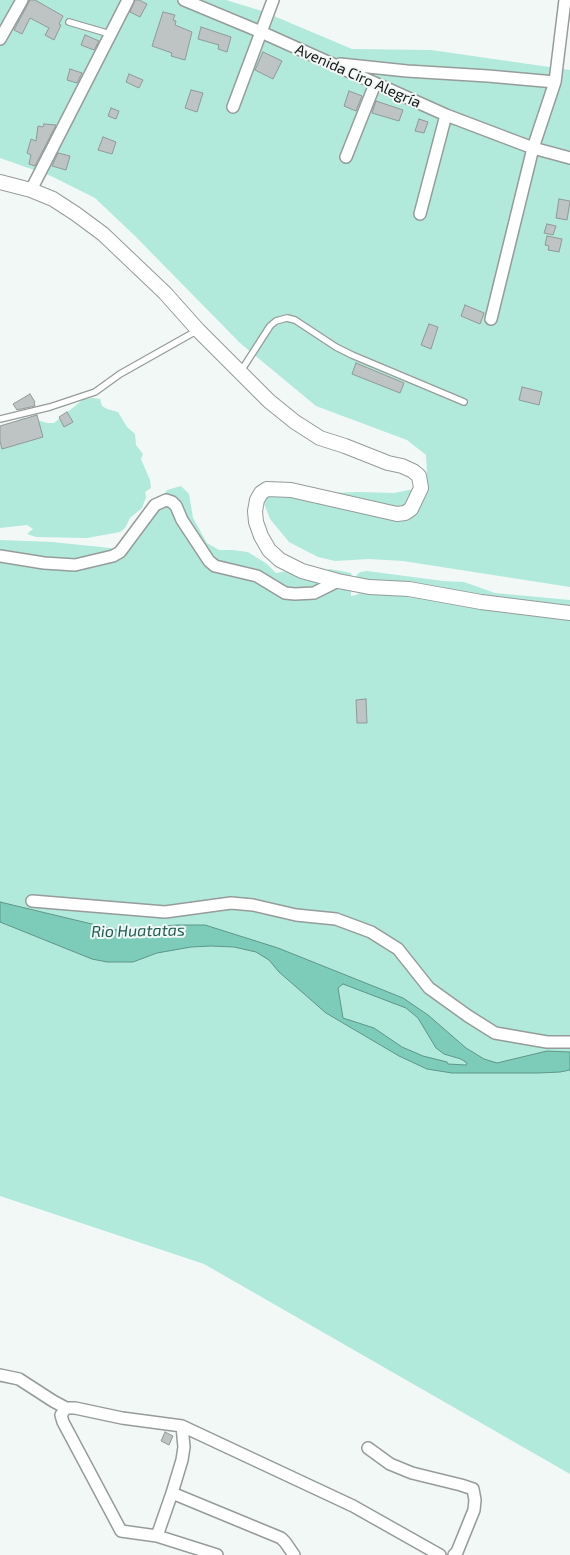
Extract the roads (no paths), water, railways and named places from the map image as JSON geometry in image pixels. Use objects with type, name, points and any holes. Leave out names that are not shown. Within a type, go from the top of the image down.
[{"type":"street","points":[[0,40],[22,0]]},
{"type":"street","points":[[31,190],[128,0]]},
{"type":"street","name":"Avenida Ciro Alegría","points":[[184,0],[261,32],[446,115],[533,148],[570,158]]},
{"type":"street","points":[[233,107],[274,0]]},
{"type":"street","points":[[491,319],[533,148],[555,82],[565,0]]},
{"type":"street","points":[[331,63],[407,71],[555,82]]},
{"type":"street","points":[[346,157],[375,84]]},
{"type":"street","points":[[420,214],[446,115]]},
{"type":"street","points":[[0,182],[31,190],[53,199],[103,234],[165,294],[269,401],[295,422],[320,438],[388,463],[402,466],[419,476],[421,488],[411,509],[405,513],[397,514],[291,490],[267,489],[261,493],[257,500],[256,522],[269,550],[280,560],[302,570],[368,587],[409,589],[481,602],[570,613]]},
{"type":"street","points":[[0,556],[44,564],[75,564],[114,556],[120,552],[155,505],[166,500],[176,506],[182,520],[209,561],[215,566],[257,576],[285,593],[314,593],[338,580]]},
{"type":"street","points":[[32,901],[165,912],[231,903],[253,905],[296,915],[336,919],[371,932],[398,949],[429,988],[494,1033],[546,1042],[570,1042]]},
{"type":"street","points":[[0,1375],[19,1379],[66,1408],[182,1426],[353,1506],[440,1555]]},
{"type":"street","points":[[66,1408],[61,1414],[63,1422],[121,1531],[157,1536],[216,1555]]},
{"type":"street","points":[[157,1536],[182,1460],[184,1447],[182,1426]]},
{"type":"street","points":[[368,1448],[390,1464],[412,1473],[473,1489],[474,1510],[457,1552],[454,1555]]},
{"type":"street","points":[[172,1493],[281,1538],[286,1542],[294,1555]]},
{"type":"lane","points":[[69,22],[110,34]]},
{"type":"lane","points":[[240,372],[270,326],[276,321],[287,318],[295,320],[352,355],[464,402]]},
{"type":"lane","points":[[0,419],[50,407],[95,392],[120,374],[198,330]]},
{"type":"water","name":"Rio Huatatas","points":[[0,902],[121,931],[176,925],[205,925],[278,948],[403,998],[428,1015],[466,1048],[484,1059],[497,1063],[547,1051],[570,1052],[570,1070],[538,1073],[452,1073],[427,1069],[399,1056],[326,1013],[279,972],[269,960],[256,952],[234,947],[191,947],[157,953],[133,962],[107,962],[92,959],[0,922]],"holes":[[[343,984],[406,1008],[418,1018],[436,1048],[444,1054],[461,1059],[467,1063],[466,1065],[448,1064],[447,1062],[423,1056],[402,1047],[374,1028],[343,1018],[338,988]]]}]
